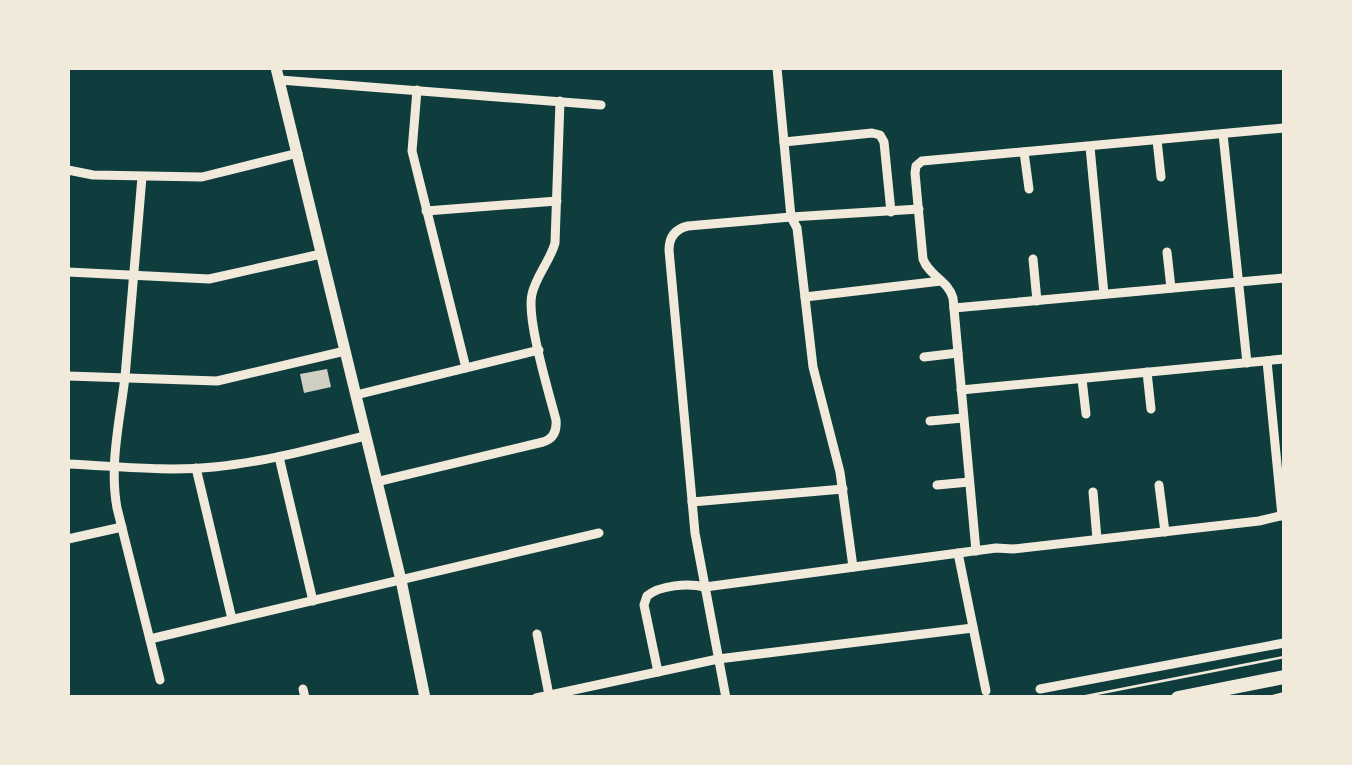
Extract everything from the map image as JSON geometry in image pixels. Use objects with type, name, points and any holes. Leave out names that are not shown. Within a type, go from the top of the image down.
[{"type":"main road","points":[[1178,698],[1284,677]]},
{"type":"street","points":[[776,68],[791,216],[797,228],[817,384],[844,489],[854,567]]},
{"type":"street","points":[[425,698],[401,580],[278,74],[601,105]]},
{"type":"street","points":[[417,90],[412,151],[466,368]]},
{"type":"street","points":[[376,482],[550,438],[556,425],[530,303],[555,243],[560,102]]},
{"type":"street","points":[[976,551],[954,308],[951,290],[925,266],[915,170],[919,163],[1284,128]]},
{"type":"street","points":[[1223,134],[1247,362]]},
{"type":"street","points":[[784,142],[880,136],[884,142],[891,212]]},
{"type":"street","points":[[1157,140],[1161,177]]},
{"type":"street","points":[[1090,146],[1104,294]]},
{"type":"street","points":[[68,170],[94,175],[202,177],[298,152]]},
{"type":"street","points":[[1024,152],[1029,189]]},
{"type":"street","points":[[142,177],[115,494],[160,680]]},
{"type":"street","points":[[426,211],[557,201]]},
{"type":"street","points":[[726,698],[692,502],[669,244],[674,233],[688,226],[919,209]]},
{"type":"street","points":[[1167,252],[1172,288]]},
{"type":"street","points":[[68,272],[209,279],[321,254]]},
{"type":"street","points":[[1033,259],[1038,300]]},
{"type":"street","points":[[954,308],[1284,278]]},
{"type":"street","points":[[805,297],[941,281]]},
{"type":"street","points":[[356,395],[539,350]]},
{"type":"street","points":[[68,376],[217,381],[345,351]]},
{"type":"street","points":[[924,357],[958,353]]},
{"type":"street","points":[[961,390],[1284,359]]},
{"type":"street","points":[[658,672],[644,605],[647,596],[656,590],[1283,516],[1279,435],[1267,360]]},
{"type":"street","points":[[1147,372],[1151,408]]},
{"type":"street","points":[[1082,379],[1086,414]]},
{"type":"street","points":[[930,420],[964,418]]},
{"type":"street","points":[[68,464],[196,468],[279,458],[365,436]]},
{"type":"street","points":[[279,458],[313,601]]},
{"type":"street","points":[[196,468],[232,620]]},
{"type":"street","points":[[938,485],[970,482]]},
{"type":"street","points":[[1160,485],[1164,532]]},
{"type":"street","points":[[692,502],[844,489]]},
{"type":"street","points":[[1093,492],[1097,539]]},
{"type":"street","points":[[68,539],[122,527]]},
{"type":"street","points":[[150,638],[599,533]]},
{"type":"street","points":[[958,553],[986,691]]},
{"type":"street","points":[[536,698],[718,659],[973,628]]},
{"type":"street","points":[[536,634],[549,695]]},
{"type":"street","points":[[1040,689],[1284,642]]},
{"type":"street","points":[[1054,698],[1059,685]]},
{"type":"lane","points":[[1268,698],[1284,694]]},
{"type":"path","points":[[1076,698],[1284,657]]},
{"type":"building","points":[[327,369],[331,387],[304,393],[300,374]]}]
